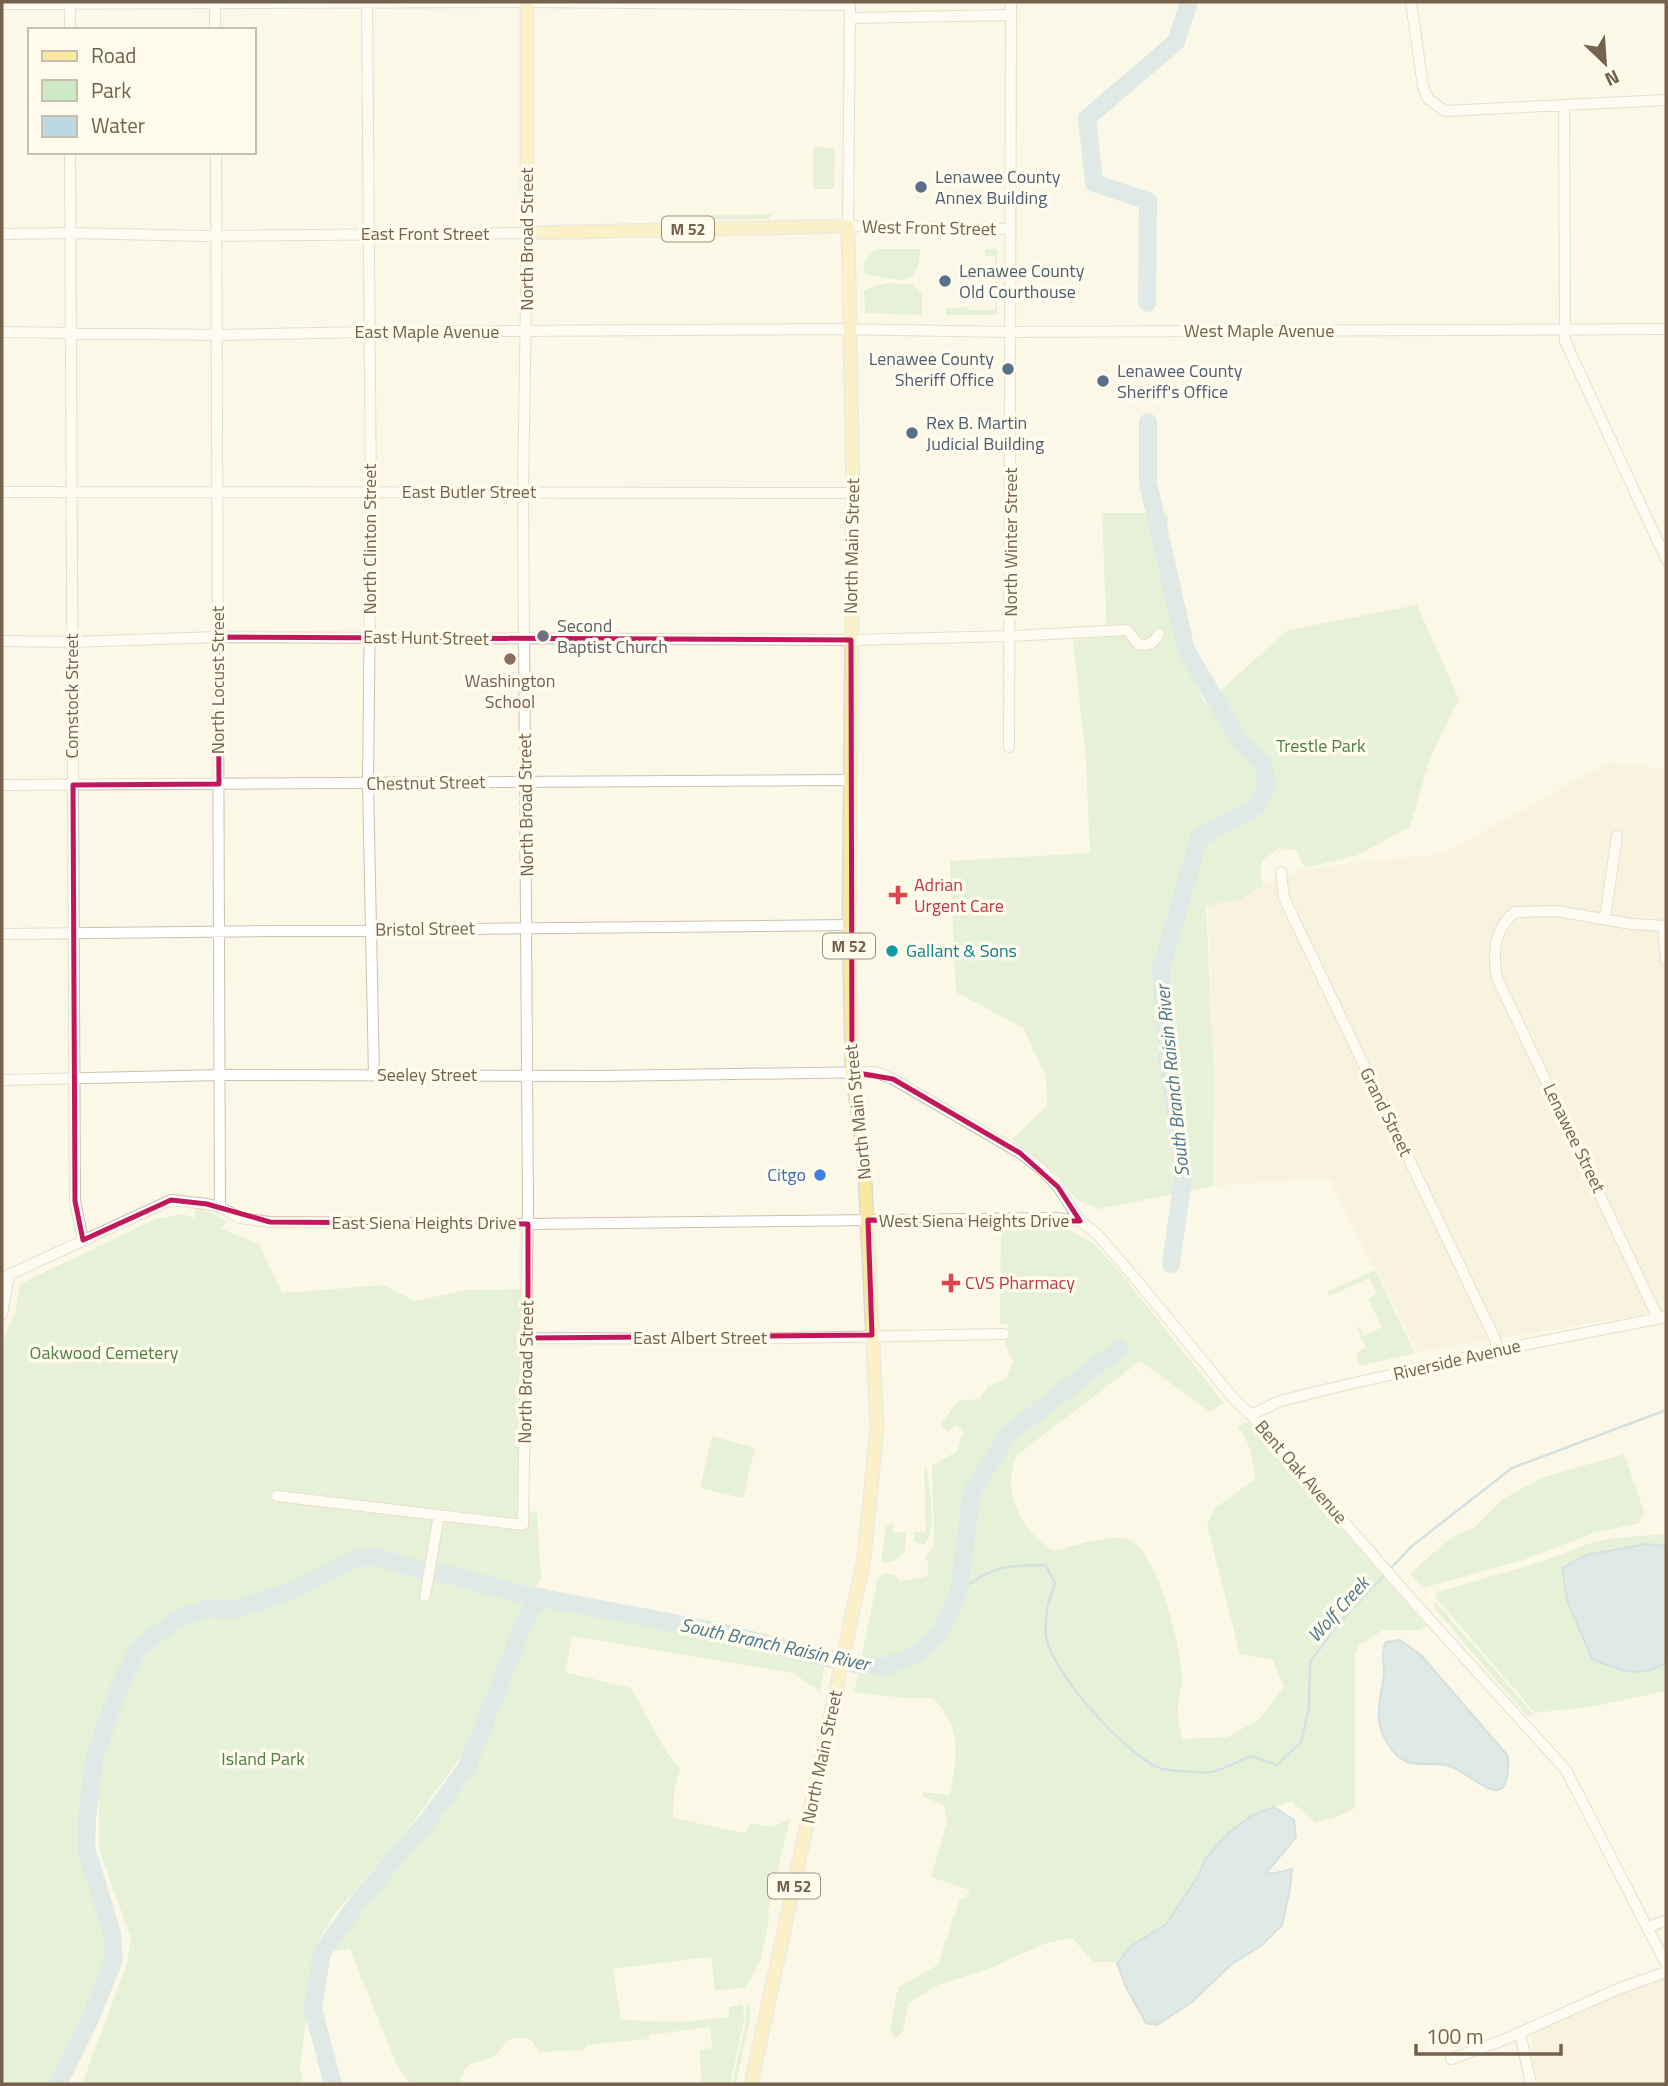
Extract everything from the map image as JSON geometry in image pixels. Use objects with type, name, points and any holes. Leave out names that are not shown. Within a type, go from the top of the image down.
[{"type":"main road","name":"North Broad Street","points":[[527,2],[527,233]]},
{"type":"main road","name":"East Front Street","points":[[527,233],[848,226]]},
{"type":"main road","name":"North Main Street","points":[[751,2084],[864,1559],[877,1428],[864,1157],[852,1072],[849,926],[853,493],[848,226]]},
{"type":"street","points":[[215,2],[215,28]]},
{"type":"street","name":"North Clinton Street","points":[[367,2],[371,491],[368,783],[374,1075]]},
{"type":"street","name":"North Winter Street","points":[[1009,747],[1011,2]]},
{"type":"street","points":[[1411,2],[1423,86],[1428,99],[1445,111],[1666,100]]},
{"type":"street","points":[[2,4],[850,3]]},
{"type":"street","name":"North Main Street","points":[[848,226],[850,3]]},
{"type":"street","points":[[70,4],[70,28]]},
{"type":"street","points":[[851,18],[1011,15]]},
{"type":"street","points":[[1564,106],[1565,341],[1666,559]]},
{"type":"street","name":"Comstock Street","points":[[71,154],[75,1201],[83,1240]]},
{"type":"street","name":"North Locust Street","points":[[216,154],[220,1207]]},
{"type":"street","name":"West Front Street","points":[[848,226],[1010,229]]},
{"type":"street","name":"East Front Street","points":[[2,234],[527,233]]},
{"type":"street","name":"North Broad Street","points":[[277,1496],[523,1525],[528,1338],[523,492],[527,233]]},
{"type":"street","name":"West Maple Avenue","points":[[852,329],[1009,332],[1666,329]]},
{"type":"street","name":"East Maple Avenue","points":[[2,332],[218,335],[852,329]]},
{"type":"street","name":"East Butler Street","points":[[2,492],[853,493]]},
{"type":"street","name":"East Hunt Street","points":[[2,640],[72,642],[218,637],[370,637],[851,640],[1127,630],[1138,644],[1146,645],[1154,642],[1159,634]]},
{"type":"street","name":"Chestnut Street","points":[[2,785],[850,780]]},
{"type":"street","points":[[1617,836],[1605,918],[1631,924],[1665,926],[1666,960]]},
{"type":"street","name":"Grand Street","points":[[1281,872],[1284,898],[1498,1350]]},
{"type":"street","name":"Lenawee Street","points":[[1605,918],[1557,911],[1515,912],[1499,928],[1493,957],[1497,978],[1662,1317]]},
{"type":"street","name":"Bristol Street","points":[[2,934],[849,926]]},
{"type":"street","name":"Seeley Street","points":[[2,1080],[221,1075],[601,1076],[852,1072]]},
{"type":"street","name":"Bent Oak Avenue","points":[[852,1072],[875,1072],[893,1079],[1020,1153],[1058,1187],[1080,1221],[1097,1234],[1234,1399],[1566,1770],[1666,1964]]},
{"type":"street","name":"East Siena Heights Drive","points":[[6,1276],[171,1200],[207,1203],[240,1218],[270,1222],[528,1224],[868,1220]]},
{"type":"street","name":"West Siena Heights Drive","points":[[868,1220],[1056,1218],[1080,1221]]},
{"type":"street","points":[[2,1314],[6,1276]]},
{"type":"street","name":"Riverside Avenue","points":[[1251,1415],[1292,1398],[1498,1350],[1662,1317]]},
{"type":"street","name":"East Albert Street","points":[[528,1338],[728,1339],[1004,1334]]},
{"type":"street","points":[[425,1596],[439,1515]]},
{"type":"street","points":[[1649,1927],[1666,1920]]},
{"type":"street","points":[[1451,2059],[1520,2033],[1618,1989],[1666,1972]]},
{"type":"street","points":[[1520,2033],[1531,2084]]},
{"type":"highlighted area","points":[[218,637],[851,640],[852,1072],[893,1079],[1020,1153],[1058,1187],[1080,1221],[868,1220],[872,1335],[528,1338],[528,1224],[270,1222],[207,1204],[171,1200],[83,1240],[75,1201],[73,785],[219,784]]},
{"type":"shaded area","points":[[1608,763],[1666,769],[1666,1311],[1417,1352],[1330,1178],[1213,1186],[1214,1070],[1208,905],[1241,899],[1264,885],[1305,868],[1443,854]]},
{"type":"shaded area","points":[[1662,1976],[1666,1979],[1666,2084],[1538,2084],[1530,2053],[1533,2032]]},
{"type":"green space","points":[[813,147],[835,148],[834,189],[813,189]]},
{"type":"green space","points":[[771,214],[769,219],[687,220],[683,216]]},
{"type":"green space","points":[[878,249],[920,249],[918,267],[910,277],[898,280],[866,274],[864,268],[867,258]]},
{"type":"green space","points":[[985,249],[997,249],[997,315],[946,315],[946,308],[995,310],[995,256],[985,256]]},
{"type":"green space","points":[[885,283],[913,284],[922,295],[922,315],[865,313],[864,290]]},
{"type":"green space","name":"Trestle Park","points":[[1102,513],[1167,513],[1173,633],[1205,704],[1288,630],[1417,605],[1459,699],[1430,758],[1410,827],[1358,855],[1305,868],[1296,850],[1279,848],[1262,861],[1260,876],[1264,885],[1241,899],[1206,906],[1214,1070],[1213,1186],[1099,1209],[1077,1200],[1055,1173],[1012,1139],[1047,1106],[1046,1076],[1023,1028],[956,992],[950,861],[1090,853],[1086,760],[1073,640],[1107,637]]},
{"type":"green space","points":[[197,1206],[227,1221],[221,1229],[259,1244],[282,1293],[384,1285],[415,1301],[465,1290],[521,1289],[518,1510],[537,1513],[541,1579],[520,1614],[462,1756],[402,1837],[336,1912],[317,1943],[300,2066],[303,2084],[82,2084],[127,1963],[131,1938],[99,1850],[99,1788],[110,1727],[125,1682],[140,1650],[158,1635],[217,1609],[207,1608],[174,1621],[138,1649],[120,1685],[95,1756],[87,1820],[86,1848],[112,1933],[114,1960],[58,2084],[2,2084],[2,1343],[15,1313],[20,1284],[156,1219],[182,1214],[194,1218]]},
{"type":"green space","points":[[1067,1228],[1094,1244],[1120,1272],[1224,1403],[1210,1412],[1140,1361],[1016,1456],[1012,1470],[1011,1484],[1017,1510],[1031,1532],[1053,1551],[1119,1538],[1127,1539],[1138,1546],[1148,1560],[1165,1600],[1177,1643],[1182,1675],[1178,1711],[1182,1739],[1228,1737],[1259,1719],[1284,1687],[1273,1660],[1240,1654],[1207,1525],[1214,1509],[1255,1479],[1249,1445],[1238,1428],[1245,1422],[1250,1423],[1426,1626],[1420,1630],[1383,1630],[1358,1646],[1355,1657],[1355,1808],[1315,1823],[1291,1801],[1253,1815],[1205,1859],[1198,1875],[1166,1924],[1131,1946],[1116,1962],[1094,1962],[1072,1938],[1044,1944],[988,1969],[938,1985],[908,2004],[903,2031],[895,2040],[890,2029],[898,1987],[938,1965],[960,1899],[966,1897],[970,1890],[931,1877],[947,1822],[944,1805],[923,1797],[923,1792],[950,1795],[956,1755],[953,1732],[943,1709],[933,1698],[904,1698],[854,1692],[878,1578],[885,1573],[895,1575],[901,1582],[927,1576],[929,1566],[925,1557],[934,1546],[932,1466],[957,1451],[964,1432],[957,1425],[948,1432],[940,1425],[958,1401],[979,1399],[988,1386],[1006,1379],[1013,1361],[1005,1344],[1008,1325],[1000,1324],[1001,1230]]},
{"type":"green space","points":[[1375,1270],[1415,1353],[1359,1366],[1356,1353],[1366,1347],[1357,1328],[1359,1326],[1364,1336],[1382,1327],[1368,1299],[1377,1294],[1369,1278],[1330,1296],[1327,1292]]},
{"type":"green space","points":[[712,1436],[755,1448],[743,1498],[700,1488]]},
{"type":"green space","points":[[1624,1454],[1644,1512],[1639,1523],[1594,1533],[1526,1559],[1423,1588],[1410,1574],[1442,1545],[1474,1528],[1503,1499],[1541,1478]]},
{"type":"green space","points":[[924,1468],[927,1468],[932,1518],[925,1545],[915,1542],[913,1532],[926,1531]]},
{"type":"green space","points":[[893,1524],[893,1533],[906,1532],[905,1552],[894,1561],[884,1563],[881,1560],[886,1526]]},
{"type":"green space","points":[[1666,1534],[1666,1546],[1646,1544],[1618,1550],[1592,1659],[1638,1672],[1666,1663],[1666,1691],[1596,1706],[1535,1713],[1435,1597],[1438,1592],[1544,1561],[1588,1544],[1612,1538]]},
{"type":"green space","points":[[542,1597],[716,1631],[826,1658],[820,1692],[793,1673],[572,1636],[565,1672],[631,1688],[667,1753],[680,1768],[674,1794],[673,1818],[745,1833],[750,1823],[773,1827],[790,1819],[767,1914],[770,1915],[761,1959],[746,1988],[715,1990],[711,1957],[613,1969],[621,2020],[681,2022],[729,2017],[729,2007],[743,2004],[744,2021],[730,2084],[691,2084],[701,2082],[700,2050],[712,2048],[710,2027],[649,2035],[649,2039],[586,2045],[584,2050],[540,2052],[530,2039],[514,2038],[506,2042],[492,2057],[468,2066],[461,2084],[410,2084],[397,2065],[350,1949],[322,1952],[362,1897],[429,1819],[467,1767],[527,1616]]},
{"type":"green space","points":[[1435,1601],[1534,1715],[1527,1716],[1435,1609]]},
{"type":"green space","points":[[746,2004],[750,2007],[751,2015],[736,2084],[732,2084],[745,2026]]},
{"type":"water","points":[[1646,1544],[1666,1546],[1666,1663],[1648,1671],[1638,1672],[1611,1667],[1592,1659],[1567,1600],[1562,1568],[1587,1555]]},
{"type":"water","points":[[1400,1640],[1421,1655],[1508,1756],[1508,1775],[1504,1786],[1499,1790],[1482,1785],[1447,1765],[1405,1761],[1388,1744],[1380,1726],[1379,1715],[1383,1657],[1386,1642]]},
{"type":"water","points":[[1274,1807],[1294,1820],[1296,1837],[1267,1872],[1271,1874],[1292,1869],[1282,1925],[1261,1946],[1233,1963],[1192,2002],[1157,2025],[1146,2023],[1126,1987],[1117,1963],[1131,1946],[1166,1924],[1198,1876],[1205,1859],[1228,1833],[1253,1815]]},
{"type":"waterway","name":"South Branch Raisin River","points":[[1147,303],[1148,201],[1094,183],[1087,118],[1176,42],[1189,2]]},
{"type":"waterway","name":"South Branch Raisin River","points":[[1148,422],[1148,483],[1186,650],[1240,741],[1263,765],[1267,785],[1257,806],[1199,838],[1161,969],[1168,1067],[1184,1172],[1171,1264]]},
{"type":"waterway","name":"South Branch Raisin River","points":[[438,1572],[522,1594],[716,1631],[860,1665],[885,1667],[919,1653],[941,1632],[959,1591],[972,1492],[1009,1433],[1119,1349]]},
{"type":"waterway","name":"Wolf Creek","points":[[959,1591],[999,1569],[1045,1565],[1055,1583],[1046,1622],[1050,1650],[1075,1690],[1131,1749],[1163,1769],[1211,1772],[1251,1756],[1277,1765],[1301,1742],[1309,1708],[1310,1662],[1339,1623],[1412,1546],[1512,1468],[1666,1410]]},
{"type":"waterway","name":"South Branch Raisin River","points":[[58,2084],[89,2021],[114,1960],[112,1933],[86,1848],[87,1820],[95,1756],[120,1685],[138,1649],[174,1621],[207,1608],[236,1609],[296,1589],[358,1558],[377,1557],[419,1570]]},
{"type":"waterway","name":"South Branch Raisin River","points":[[333,2084],[313,2009],[322,1952],[362,1897],[429,1819],[467,1767],[527,1616],[542,1597]]},
{"type":"place","name":"Lenawee County Annex Building","points":[[921,187]]},
{"type":"place","name":"Lenawee County Old Courthouse","points":[[945,281]]},
{"type":"place","name":"Lenawee County Sheriff Office","points":[[1008,369]]},
{"type":"place","name":"Lenawee County Sheriff's Office","points":[[1103,381]]},
{"type":"place","name":"Rex B. Martin Judicial Building","points":[[912,433]]},
{"type":"place","name":"Second Baptist Church","points":[[543,636]]},
{"type":"place","name":"Washington School","points":[[510,659]]},
{"type":"place","name":"Adrian Urgent Care","points":[[898,895]]},
{"type":"place","name":"Gallant & Sons","points":[[892,951]]},
{"type":"place","name":"Citgo","points":[[820,1175]]},
{"type":"place","name":"CVS Pharmacy","points":[[951,1283]]},
{"type":"park label","name":"Oakwood Cemetery","points":[[104,1353]]},
{"type":"park label","name":"Island Park","points":[[263,1759]]}]
